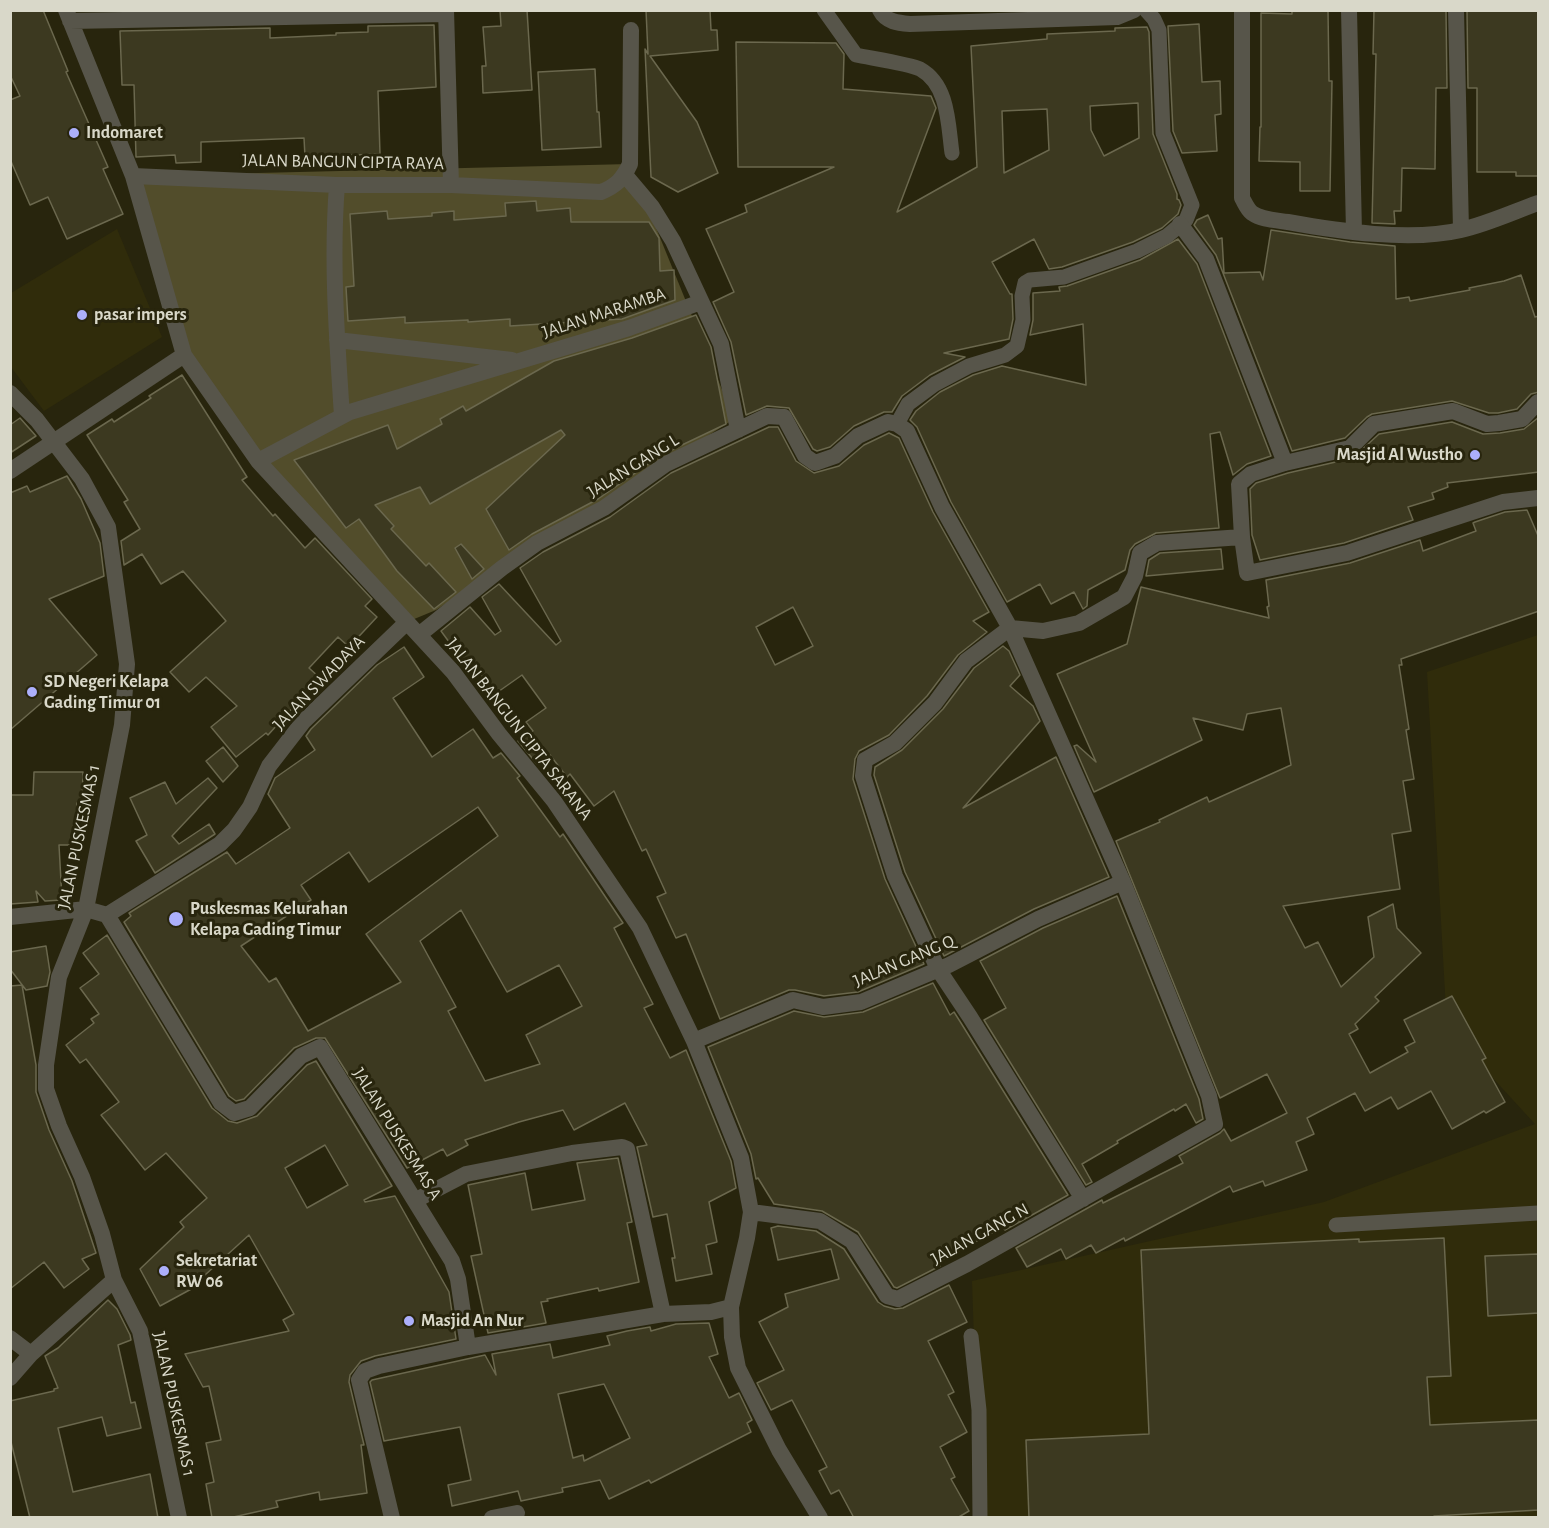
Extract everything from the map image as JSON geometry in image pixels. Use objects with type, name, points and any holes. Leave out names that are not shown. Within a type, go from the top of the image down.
[{"type":"street","points":[[880,10],[882,15],[894,23],[1004,16],[1117,17],[1134,10]]},
{"type":"street","points":[[1242,10],[1242,198],[1247,208],[1253,213],[1265,218],[1354,232],[1406,235],[1461,230],[1539,203]]},
{"type":"street","points":[[1349,10],[1354,232]]},
{"type":"street","points":[[1456,10],[1461,230]]},
{"type":"street","points":[[68,16],[446,12]]},
{"type":"street","name":"JALAN BANGUN CIPTA RAYA","points":[[133,176],[337,185],[452,185],[446,12]]},
{"type":"street","name":"JALAN BANGUN CIPTA SARANA","points":[[68,16],[133,176],[184,355],[258,461],[453,672],[499,734],[554,801],[640,928],[694,1041],[741,1158],[751,1212],[731,1307],[732,1337],[738,1368],[779,1450],[820,1518]]},
{"type":"street","points":[[452,185],[601,192],[615,186],[625,175],[630,164],[631,30]]},
{"type":"street","points":[[625,175],[652,207],[673,241],[721,344],[738,430]]},
{"type":"street","points":[[337,185],[334,227],[342,416]]},
{"type":"street","points":[[1180,224],[1206,259],[1285,463]]},
{"type":"street","name":"JALAN MARAMBA","points":[[258,461],[342,416],[518,360],[629,328],[701,302]]},
{"type":"street","name":"JALAN MARAMBA","points":[[337,340],[518,360]]},
{"type":"street","points":[[10,471],[184,355]]},
{"type":"street","name":"JALAN PUSKESMAS 1","points":[[10,393],[30,412],[82,479],[108,526],[127,664],[122,725],[86,909],[59,977],[46,1065],[46,1089],[102,1234],[114,1280],[140,1331],[179,1518]]},
{"type":"street","points":[[1539,402],[1522,419],[1499,423],[1487,424],[1453,411],[1374,424],[1350,448],[1285,463],[1251,474],[1239,484],[1247,573],[1347,553],[1503,502],[1539,498]]},
{"type":"street","name":"JALAN GANG L","points":[[420,634],[537,543],[604,508],[666,464],[767,416],[784,417],[805,456],[815,463],[835,456],[858,436],[888,422],[897,424]]},
{"type":"street","name":"JALAN GANG N","points":[[751,1212],[820,1221],[852,1241],[887,1296],[898,1299],[967,1264],[1215,1124],[1209,1096],[1123,882],[1011,628],[942,507],[907,431],[897,424]]},
{"type":"street","points":[[1083,1199],[938,969],[895,876],[863,776],[865,760],[895,743],[935,704],[966,661],[1011,628],[1043,631],[1079,623],[1124,597],[1135,576],[1140,553],[1157,543],[1242,537]]},
{"type":"street","name":"JALAN SWADAYA","points":[[107,915],[220,844],[234,830],[250,807],[269,766],[303,722],[407,622]]},
{"type":"street","name":"JALAN GANG Q","points":[[694,1041],[793,1000],[823,1007],[861,1002],[949,965],[1038,919],[1123,882]]},
{"type":"street","points":[[10,917],[86,909],[107,915]]},
{"type":"street","name":"JALAN PUSKESMAS A","points":[[107,915],[221,1102],[234,1113],[250,1108],[301,1056],[320,1047],[452,1262],[458,1279],[468,1347]]},
{"type":"street","points":[[416,1200],[466,1174],[572,1153],[622,1147],[627,1149],[663,1314]]},
{"type":"street","points":[[10,1378],[31,1354],[114,1280]]},
{"type":"street","points":[[392,1518],[360,1380],[365,1371],[378,1366],[468,1347],[663,1314],[711,1312],[731,1307]]},
{"type":"street","points":[[10,1338],[31,1354]]},
{"type":"street","points":[[492,1518],[517,1513]]},
{"type":"lane","points":[[824,10],[856,56],[919,69],[933,80],[943,97],[952,153]]},
{"type":"lane","points":[[897,424],[908,404],[935,384],[969,366],[1005,356],[1017,346],[1023,320],[1024,283],[1030,280],[1064,277],[1137,251],[1167,236],[1186,219],[1191,205],[1163,133],[1159,30],[1154,19],[1146,10]]},
{"type":"lane","points":[[1336,1225],[1539,1213]]},
{"type":"lane","points":[[971,1335],[979,1410],[980,1518]]},
{"type":"shaded area","points":[[630,164],[734,419],[436,610],[407,622],[258,461],[184,355],[133,176]]},
{"type":"shaded area","name":"pasar impers","points":[[117,229],[162,337],[44,411],[11,367],[11,293]]},
{"type":"shaded area","points":[[1538,635],[1538,1517],[980,1517],[972,1281],[1324,1202],[1535,1124],[1447,1028],[1427,672]]},
{"type":"building","points":[[10,10],[43,10],[68,71],[66,72],[108,167],[103,169],[123,214],[67,239],[48,197],[30,205],[10,159],[10,100],[20,96],[10,75]]},
{"type":"building","points":[[500,10],[527,10],[532,90],[483,93],[482,66],[486,66],[483,27],[501,26]]},
{"type":"building","points":[[646,10],[710,10],[711,30],[717,30],[718,50],[650,56],[697,122],[718,173],[678,192],[651,177],[645,49],[648,54]]},
{"type":"building","points":[[1292,10],[1328,10],[1329,81],[1332,81],[1330,191],[1300,191],[1300,162],[1259,161],[1261,13],[1292,14]]},
{"type":"building","points":[[1374,10],[1446,10],[1447,88],[1436,88],[1435,169],[1402,168],[1401,211],[1394,211],[1395,224],[1372,223],[1376,54],[1373,54]]},
{"type":"building","points":[[1467,10],[1539,10],[1539,176],[1516,176],[1516,172],[1477,172],[1477,88],[1468,88]]},
{"type":"building","points":[[1199,24],[1202,82],[1220,81],[1221,114],[1215,115],[1217,151],[1182,153],[1173,131],[1168,26]]},
{"type":"building","points":[[434,25],[436,87],[378,91],[380,154],[305,157],[304,138],[201,142],[201,162],[176,163],[175,155],[136,157],[134,85],[122,85],[120,31],[270,28],[270,38],[368,32],[368,26]]},
{"type":"building","points":[[1147,27],[1149,32],[1153,134],[1181,205],[1178,214],[1162,228],[1133,242],[1062,267],[1049,269],[1034,239],[992,262],[1012,294],[1013,319],[1009,339],[944,353],[965,357],[930,375],[902,396],[892,412],[884,412],[854,426],[830,447],[817,451],[813,449],[789,408],[767,406],[746,415],[731,342],[713,302],[734,292],[706,229],[747,212],[745,205],[834,167],[738,167],[736,42],[836,43],[844,54],[843,89],[931,96],[936,108],[897,212],[977,167],[971,46],[1047,39],[1047,34],[1115,31],[1115,28]],"holes":[[[1138,103],[1139,138],[1104,156],[1091,130],[1090,106]],[[1047,109],[1049,150],[1004,173],[1002,111]]]},
{"type":"building","points":[[595,69],[601,147],[542,150],[538,72]]},
{"type":"building","points":[[536,201],[537,211],[570,208],[571,222],[649,222],[659,238],[660,271],[674,270],[675,300],[622,319],[510,326],[510,319],[405,323],[405,317],[348,321],[346,287],[354,286],[350,214],[387,211],[388,219],[432,216],[432,213],[454,211],[454,220],[506,216],[505,203]]},
{"type":"building","points":[[1208,215],[1218,239],[1222,238],[1224,273],[1260,272],[1263,280],[1271,230],[1395,246],[1396,299],[1409,297],[1410,301],[1470,290],[1469,288],[1521,275],[1535,317],[1539,316],[1539,392],[1531,394],[1517,409],[1498,413],[1489,413],[1452,401],[1372,414],[1345,438],[1292,451],[1216,255],[1194,225],[1197,220]]},
{"type":"building","points":[[1178,239],[1197,264],[1271,456],[1247,464],[1233,475],[1220,432],[1210,434],[1219,528],[1156,533],[1135,544],[1130,550],[1125,570],[1088,590],[1087,606],[1083,609],[1074,592],[1051,604],[1040,584],[1007,602],[951,502],[917,427],[910,420],[916,411],[940,392],[973,375],[1002,366],[1086,385],[1083,324],[1030,335],[1033,320],[1033,293],[1060,291],[1059,287],[1140,260]]},
{"type":"building","points":[[696,315],[711,347],[726,424],[661,455],[598,499],[532,534],[509,550],[486,509],[565,435],[561,430],[430,504],[420,487],[375,505],[394,526],[391,529],[426,566],[429,563],[456,592],[434,609],[397,571],[359,519],[346,528],[294,460],[388,425],[397,449],[442,424],[440,419],[463,406],[466,411],[554,361],[632,338]]},
{"type":"building","points":[[182,375],[247,477],[242,480],[305,548],[315,538],[372,599],[365,606],[377,617],[349,647],[338,637],[309,668],[320,678],[268,735],[266,733],[236,757],[211,727],[237,706],[206,677],[189,692],[170,672],[226,621],[183,571],[161,584],[142,554],[124,565],[121,541],[140,529],[124,502],[128,500],[87,435],[112,419],[114,422]]},
{"type":"building","points":[[1539,417],[1539,472],[1447,483],[1448,487],[1432,493],[1434,499],[1408,507],[1413,520],[1344,543],[1260,560],[1252,535],[1250,489],[1256,483],[1353,458],[1379,434],[1452,422],[1483,434],[1500,433],[1524,429]]},
{"type":"building","points":[[20,418],[36,436],[10,453],[10,425]]},
{"type":"building","points":[[769,427],[778,427],[796,461],[814,473],[839,466],[864,445],[889,433],[899,438],[933,512],[989,612],[973,621],[987,632],[958,655],[927,696],[889,735],[859,751],[855,759],[853,779],[885,879],[924,964],[858,992],[824,996],[789,990],[720,1019],[686,934],[676,938],[657,897],[666,893],[646,849],[642,851],[614,791],[594,806],[570,774],[567,777],[550,755],[537,764],[518,741],[533,731],[526,722],[546,708],[522,675],[495,694],[479,672],[474,676],[441,631],[470,607],[495,635],[501,631],[482,597],[499,584],[556,645],[561,641],[520,568],[543,552],[610,517],[671,473]],"holes":[[[793,607],[813,646],[775,665],[756,627]]]},
{"type":"building","points":[[67,476],[81,499],[100,543],[104,576],[49,599],[97,655],[10,730],[10,493],[27,486],[30,492]]},
{"type":"building","points":[[1527,510],[1539,538],[1539,611],[1401,659],[1402,665],[1399,665],[1409,729],[1406,730],[1414,779],[1403,781],[1411,831],[1392,834],[1400,889],[1283,906],[1305,948],[1318,942],[1341,987],[1374,957],[1368,917],[1393,904],[1397,928],[1421,953],[1375,997],[1379,1001],[1355,1024],[1358,1029],[1349,1034],[1370,1073],[1408,1052],[1405,1047],[1415,1042],[1404,1020],[1452,996],[1486,1058],[1482,1060],[1505,1102],[1452,1129],[1431,1091],[1398,1109],[1391,1097],[1365,1111],[1355,1093],[1307,1118],[1314,1134],[1296,1142],[1307,1170],[1265,1186],[1263,1181],[1233,1192],[1230,1186],[1125,1241],[1124,1238],[1096,1253],[1091,1245],[1066,1259],[1061,1249],[1027,1267],[1016,1248],[1102,1200],[1103,1203],[1183,1163],[1179,1156],[1224,1129],[1231,1141],[1287,1113],[1267,1074],[1220,1098],[1116,841],[1160,822],[1159,820],[1207,797],[1209,802],[1291,765],[1281,708],[1247,714],[1243,730],[1193,718],[1202,740],[1094,792],[1074,746],[1077,745],[1096,762],[1057,674],[1127,644],[1141,587],[1269,618],[1266,580],[1350,563],[1420,540],[1423,551],[1476,531],[1473,523],[1475,522],[1505,512]]},
{"type":"building","points":[[461,544],[484,569],[472,579],[455,548]]},
{"type":"building","points":[[1221,549],[1223,569],[1146,576],[1149,560],[1160,553]]},
{"type":"building","points":[[1003,646],[1009,651],[1020,675],[1010,686],[1033,706],[1040,721],[963,808],[1056,757],[1109,877],[1034,909],[944,956],[905,872],[874,775],[875,767],[902,750],[943,709],[974,668]]},
{"type":"building","points":[[404,647],[424,677],[393,698],[432,757],[473,729],[493,758],[501,753],[520,776],[517,778],[560,837],[563,834],[623,923],[614,928],[653,1004],[644,1008],[670,1058],[686,1050],[731,1161],[736,1188],[709,1202],[717,1242],[706,1245],[712,1274],[676,1281],[672,1258],[675,1258],[667,1214],[653,1217],[637,1147],[647,1145],[625,1103],[574,1130],[563,1110],[519,1122],[465,1140],[468,1145],[447,1156],[443,1149],[407,1168],[325,1038],[316,1038],[294,1048],[244,1099],[236,1101],[229,1096],[124,922],[131,916],[129,913],[227,852],[236,864],[290,828],[268,794],[275,778],[315,750],[306,736],[311,729],[377,665]],"holes":[[[478,807],[498,836],[366,934],[401,982],[308,1031],[276,978],[269,982],[241,946],[311,900],[301,885],[349,852],[369,882]],[[461,910],[507,992],[559,965],[582,1006],[526,1035],[540,1064],[485,1081],[448,1011],[456,1007],[420,941]]]},
{"type":"building","points":[[223,747],[238,766],[223,782],[206,761]]},
{"type":"building","points":[[34,772],[83,772],[82,803],[77,803],[77,845],[59,845],[62,900],[45,901],[36,891],[38,902],[10,904],[10,795],[33,795]]},
{"type":"building","points":[[208,778],[217,788],[172,836],[179,844],[209,824],[215,834],[155,873],[136,841],[147,835],[130,798],[165,782],[176,804]]},
{"type":"building","points":[[1117,896],[1199,1099],[1203,1119],[1196,1123],[1186,1104],[1117,1141],[1118,1143],[1082,1164],[1092,1182],[1086,1185],[984,1020],[1006,1008],[980,961],[1043,928]]},
{"type":"building","points":[[107,935],[212,1108],[228,1121],[237,1123],[257,1116],[307,1065],[316,1061],[392,1186],[364,1200],[365,1202],[395,1196],[449,1292],[456,1339],[375,1356],[361,1361],[350,1375],[349,1382],[364,1445],[361,1445],[367,1493],[320,1500],[319,1492],[276,1501],[278,1507],[229,1518],[212,1518],[206,1484],[214,1482],[206,1443],[221,1440],[209,1386],[203,1387],[185,1354],[289,1331],[283,1320],[294,1314],[249,1235],[194,1285],[195,1287],[160,1306],[140,1269],[184,1227],[180,1222],[207,1198],[166,1153],[145,1170],[101,1115],[119,1102],[86,1059],[80,1063],[66,1045],[94,1023],[91,1019],[99,1014],[80,988],[99,974],[83,953]],"holes":[[[325,1145],[348,1185],[307,1208],[285,1168]]]},
{"type":"building","points":[[46,946],[50,972],[47,986],[26,990],[10,969],[10,952]]},
{"type":"building","points":[[933,983],[950,1015],[954,1012],[1068,1195],[1005,1230],[1003,1227],[938,1262],[940,1266],[897,1288],[894,1287],[858,1232],[822,1211],[774,1204],[758,1178],[756,1179],[751,1154],[708,1047],[794,1011],[824,1017],[863,1012]]},
{"type":"building","points":[[22,985],[36,1065],[36,1092],[49,1130],[72,1181],[96,1253],[82,1259],[89,1269],[64,1288],[44,1262],[10,1289],[10,986]]},
{"type":"building","points":[[618,1158],[632,1222],[627,1223],[639,1282],[547,1299],[548,1301],[541,1302],[546,1323],[488,1333],[471,1256],[482,1254],[468,1185],[525,1173],[532,1210],[585,1200],[577,1163]]},
{"type":"building","points":[[778,1226],[816,1231],[844,1249],[878,1302],[884,1306],[895,1309],[903,1308],[949,1285],[967,1322],[928,1341],[954,1392],[948,1395],[967,1432],[940,1447],[955,1477],[951,1479],[969,1511],[957,1518],[854,1518],[839,1490],[831,1494],[819,1471],[827,1467],[792,1400],[771,1410],[757,1383],[784,1370],[759,1322],[788,1307],[785,1294],[839,1279],[831,1249],[778,1260],[771,1228]]},
{"type":"building","points":[[1444,1238],[1451,1376],[1427,1377],[1430,1425],[1539,1420],[1539,1510],[1434,1516],[1434,1518],[1029,1518],[1026,1440],[1149,1434],[1141,1250],[1359,1239],[1359,1242]]},
{"type":"building","points":[[1539,1254],[1539,1313],[1488,1316],[1485,1256]]},
{"type":"building","points":[[108,1300],[117,1309],[130,1335],[131,1340],[118,1345],[131,1403],[135,1402],[141,1428],[107,1436],[102,1417],[58,1428],[73,1492],[150,1474],[158,1518],[30,1518],[10,1438],[10,1401],[54,1391],[58,1388],[45,1356],[58,1348]]},
{"type":"building","points":[[709,1323],[718,1354],[709,1357],[729,1398],[739,1393],[752,1420],[747,1423],[751,1432],[651,1483],[649,1480],[609,1499],[600,1480],[562,1488],[563,1492],[521,1501],[518,1491],[452,1506],[448,1485],[471,1480],[460,1427],[384,1441],[370,1382],[372,1380],[485,1355],[496,1375],[492,1354],[550,1344],[553,1358],[610,1345],[607,1336],[650,1327],[651,1331],[676,1324]],"holes":[[[604,1384],[630,1438],[584,1461],[583,1455],[573,1458],[558,1394]]]},
{"type":"place","name":"Indomaret","points":[[74,133]]},
{"type":"place","name":"pasar impers","points":[[82,315]]},
{"type":"place","name":"Masjid Al Wustho","points":[[1475,455]]},
{"type":"place","name":"SD Negeri Kelapa Gading Timur 01","points":[[32,692]]},
{"type":"place","name":"Puskesmas Kelurahan Kelapa Gading Timur","points":[[176,919]]},
{"type":"place","name":"Sekretariat RW 06","points":[[164,1271]]},
{"type":"place","name":"Masjid An Nur","points":[[409,1321]]}]
